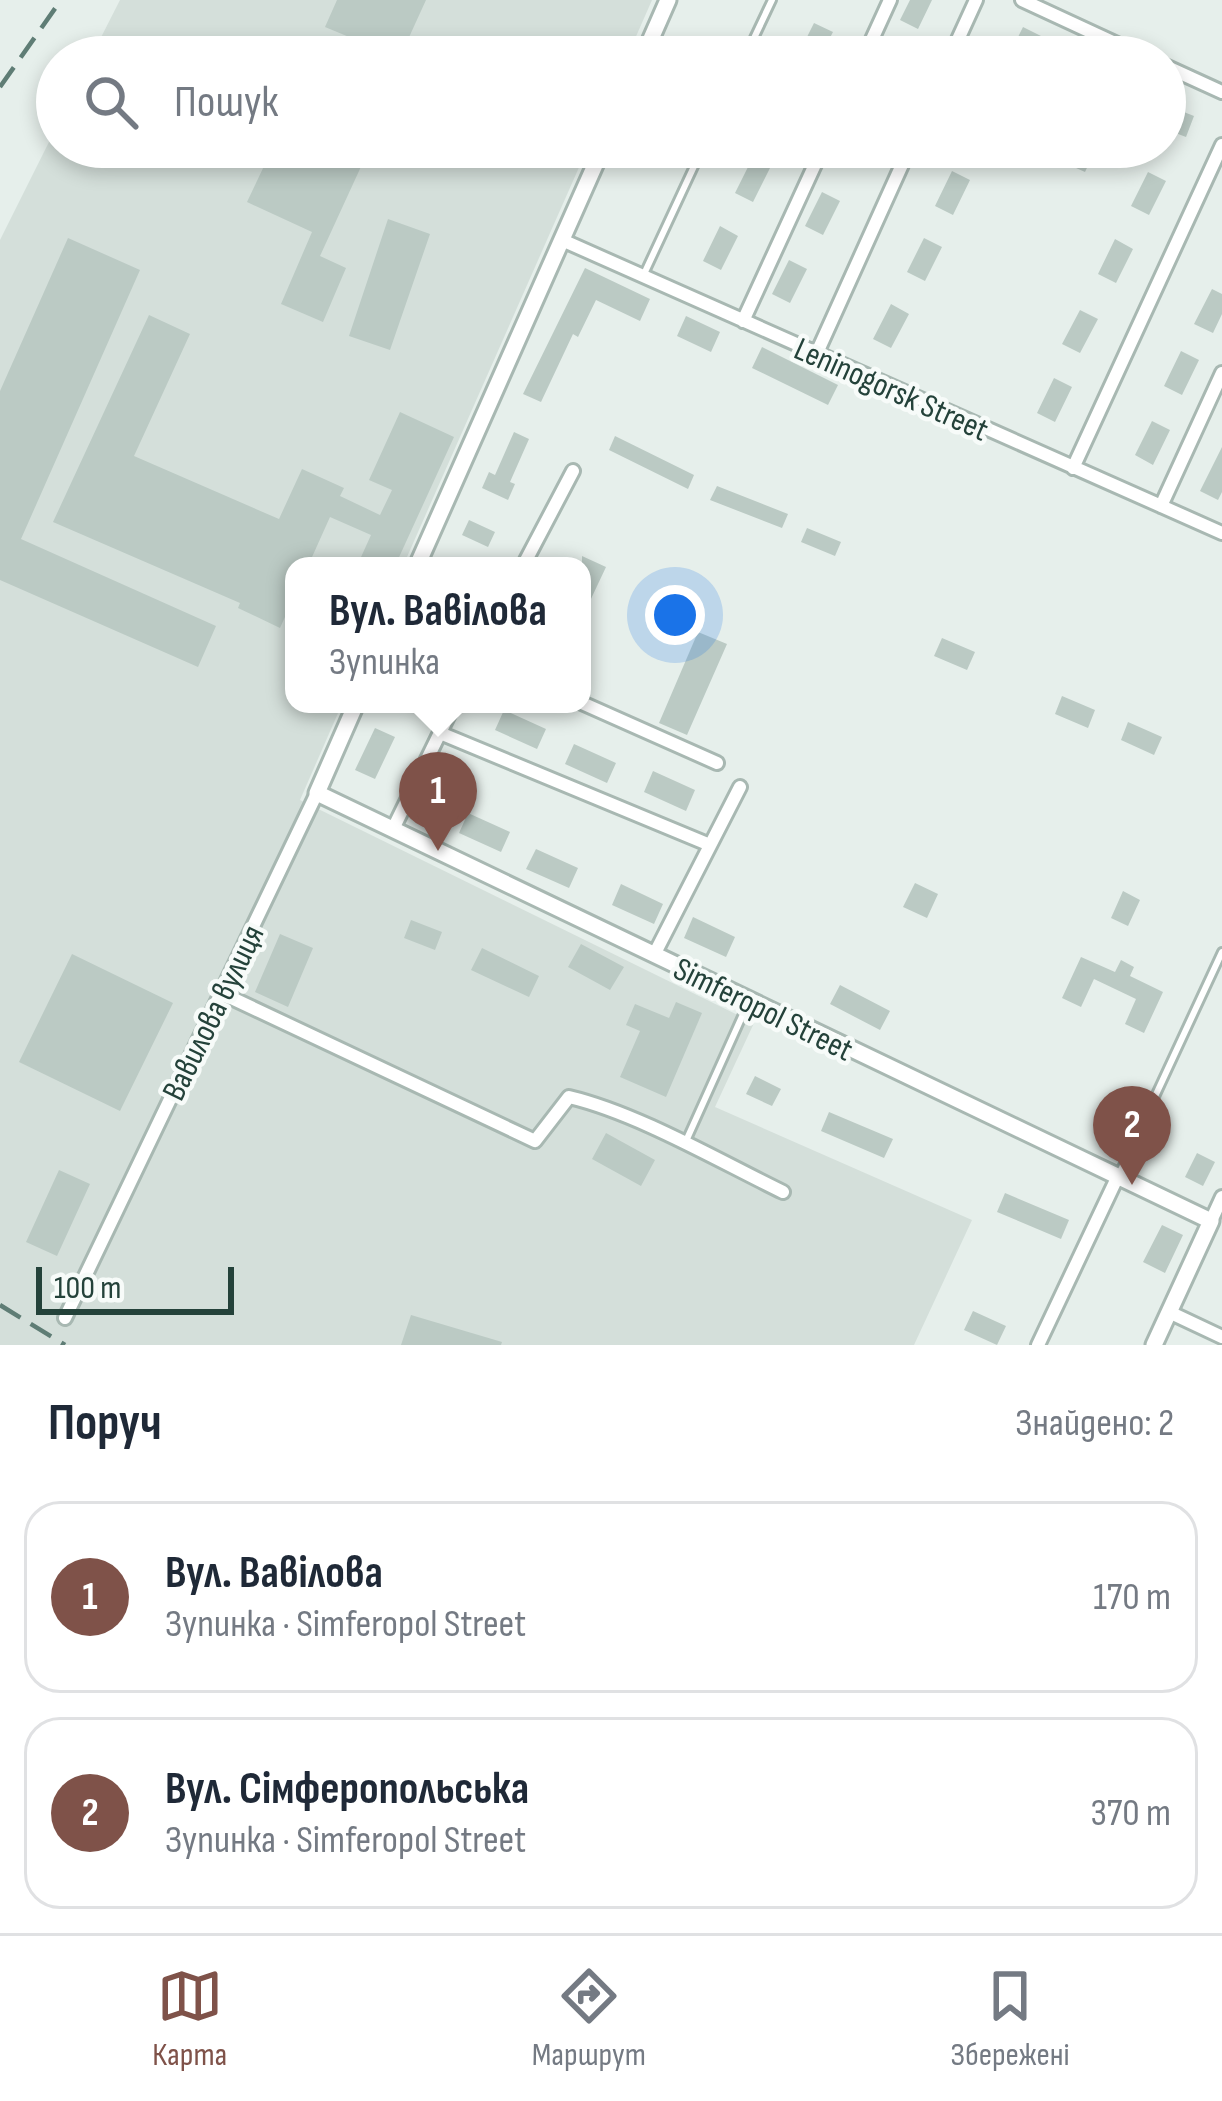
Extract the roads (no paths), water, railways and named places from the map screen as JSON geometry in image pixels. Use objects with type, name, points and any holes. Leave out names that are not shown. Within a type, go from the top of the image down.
[{"type":"street","points":[[652,36],[668,0]]},
{"type":"street","points":[[874,36],[890,0]]},
{"type":"street","points":[[960,36],[976,0]]},
{"type":"street","points":[[1022,0],[1100,36]]},
{"type":"street","points":[[1186,76],[1222,92]]},
{"type":"street","points":[[1073,468],[1222,145]]},
{"type":"street","points":[[421,557],[594,168]]},
{"type":"street","points":[[743,321],[813,168]]},
{"type":"street","points":[[816,355],[901,168]]},
{"type":"street","name":"Leninogorsk Street","points":[[562,240],[1222,533]]},
{"type":"street","points":[[1161,506],[1222,374]]},
{"type":"street","points":[[529,557],[573,471]]},
{"type":"street","points":[[591,707],[717,763]]},
{"type":"street","name":"Вавилова вулиця","points":[[65,1318],[352,713]]},
{"type":"street","points":[[393,829],[450,713]]},
{"type":"street","points":[[440,734],[710,845]]},
{"type":"street","points":[[654,955],[740,788]]},
{"type":"street","name":"Simferopol Street","points":[[317,793],[1211,1222]]},
{"type":"street","points":[[221,993],[536,1141],[569,1097],[685,1144],[783,1192]]},
{"type":"street","points":[[1038,1345],[1117,1178]]},
{"type":"street","points":[[1154,1345],[1222,1196]]},
{"type":"street","points":[[1169,1312],[1222,1337]]},
{"type":"lane","points":[[755,36],[772,0]]},
{"type":"lane","points":[[644,274],[694,168]]},
{"type":"lane","points":[[1117,1178],[1222,952]]},
{"type":"lane","points":[[685,1144],[749,1001]]},
{"type":"railway","points":[[0,87],[61,0]]},
{"type":"railway","points":[[0,1305],[65,1345]]},
{"type":"place","name":"Вул. Вавілова","points":[[438,851]]},
{"type":"place","name":"Вул. Сімферопольська","points":[[1132,1185]]}]
